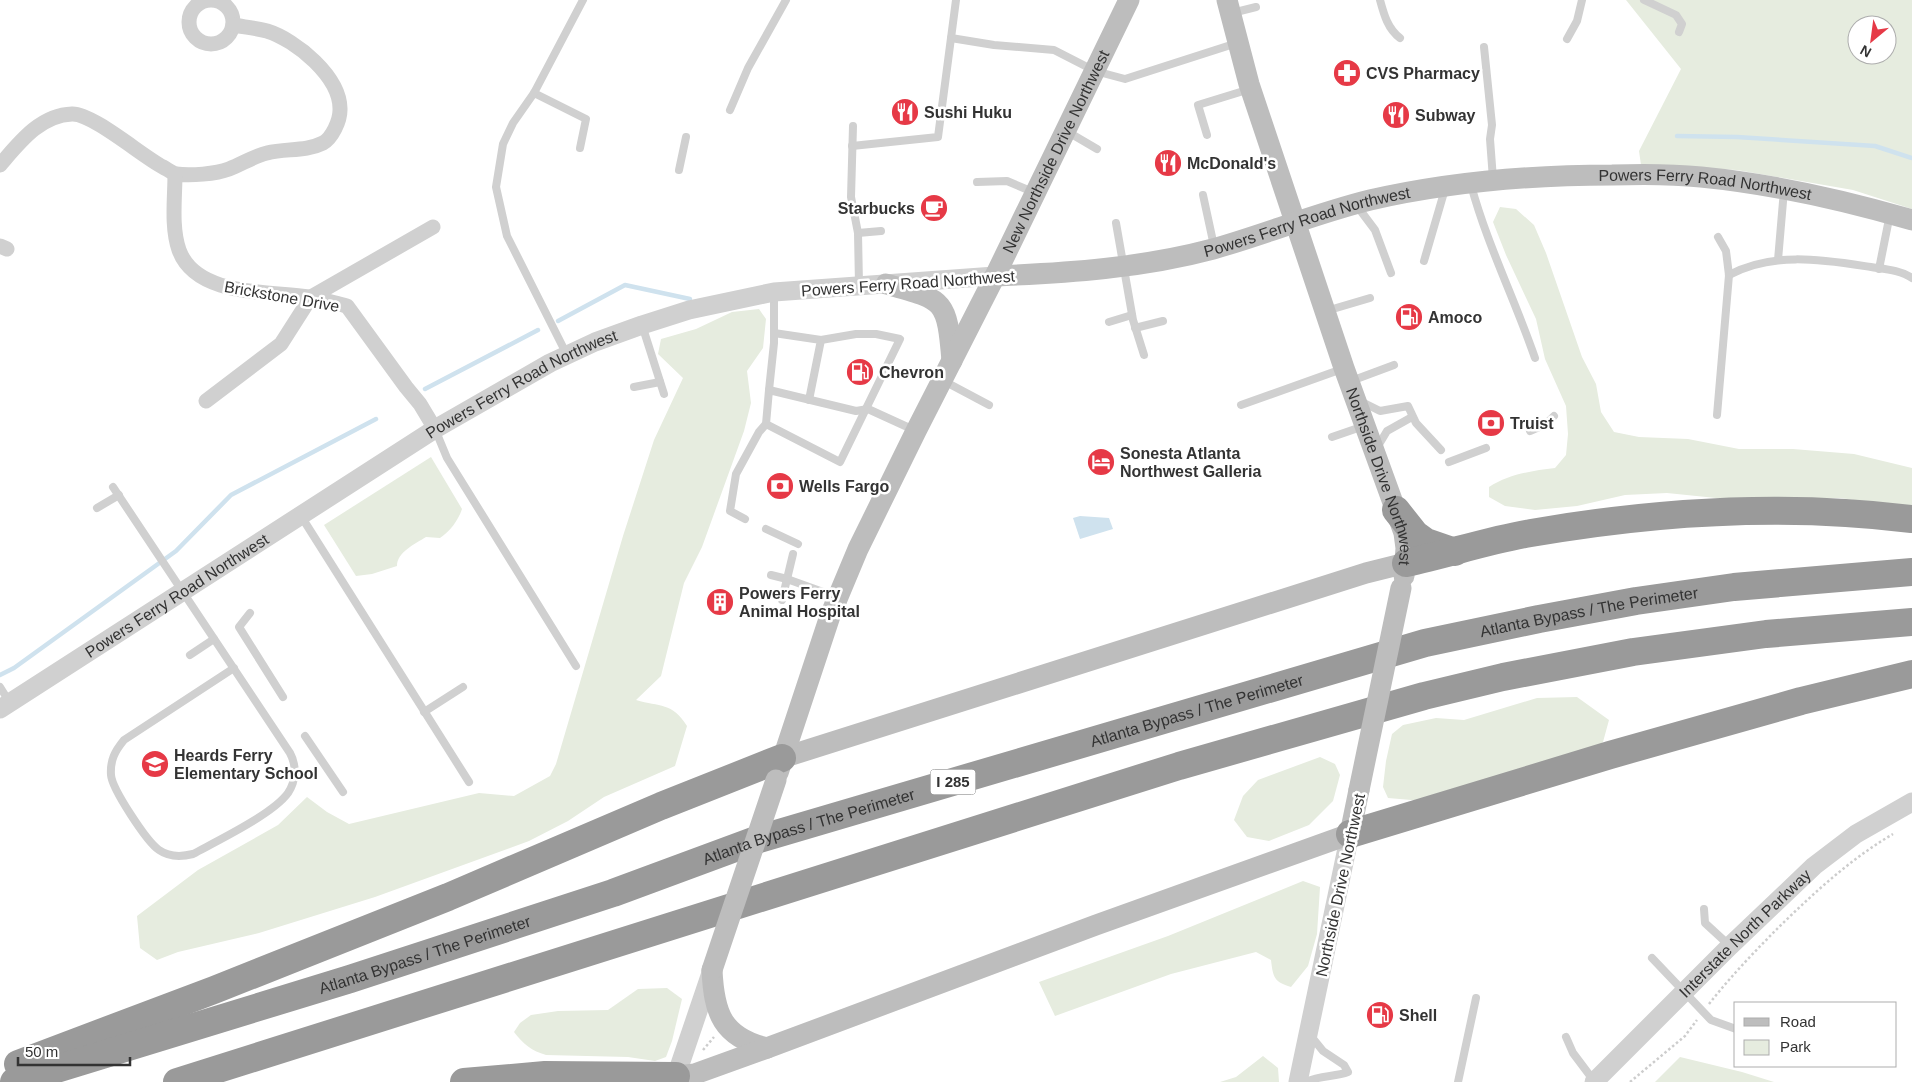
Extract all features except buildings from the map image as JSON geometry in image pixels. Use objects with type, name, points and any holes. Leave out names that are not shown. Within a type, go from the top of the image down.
[{"type":"highway","points":[[1396,510],[1415,534],[1426,542],[1455,552]]},
{"type":"highway","points":[[1404,576],[1455,552],[1530,533],[1654,516],[1728,511],[1805,510],[1912,519]]},
{"type":"highway","name":"Atlanta Bypass / The Perimeter","points":[[14,1082],[350,979],[613,894],[759,839],[1424,643],[1636,601],[1724,588],[1912,572]]},
{"type":"highway","points":[[177,1082],[1178,766],[1424,696],[1503,677],[1633,652],[1766,634],[1912,622]]},
{"type":"highway","points":[[1350,834],[1610,755],[1801,701],[1912,674]]},
{"type":"highway","points":[[0,1070],[214,990],[438,901],[661,806],[779,769]]},
{"type":"highway","points":[[582,1074],[614,1082]]},
{"type":"highway","points":[[464,1082],[545,1075],[582,1074],[675,1079]]},
{"type":"main road","name":"New Northside Drive Northwest","points":[[712,970],[808,676],[837,597],[862,541],[995,276],[1129,0]]},
{"type":"main road","name":"Northside Drive Northwest","points":[[1228,7],[1251,89],[1295,221],[1364,426],[1404,533],[1406,548],[1404,576],[1350,834]]},
{"type":"main road","name":"Powers Ferry Road Northwest","points":[[995,276],[1054,274],[1123,266],[1214,248],[1295,221],[1356,204],[1445,186],[1578,175],[1699,176],[1784,188],[1841,200],[1912,220]]},
{"type":"main road","points":[[886,284],[924,295],[939,303],[949,324],[952,361]]},
{"type":"main road","points":[[779,769],[1366,573],[1404,576]]},
{"type":"main road","points":[[675,1079],[695,1074],[767,1048],[1096,924],[1350,834]]},
{"type":"main road","points":[[712,970],[713,993],[717,1010],[722,1020],[739,1037],[752,1044],[767,1048]]},
{"type":"street","points":[[0,165],[16,145],[42,123],[57,116],[74,114],[94,122],[147,158],[175,174],[204,174],[226,170],[268,153],[308,148],[325,142],[335,129],[340,111],[337,96],[330,80],[310,56],[288,42],[267,31],[233,25]]},
{"type":"street","name":"Brickstone Drive","points":[[175,174],[176,233],[180,252],[191,268],[207,280],[223,287],[310,297],[347,306],[406,387],[403,400],[420,418],[435,429]]},
{"type":"street","points":[[206,401],[281,344],[310,297],[432,227]]},
{"type":"street","name":"Powers Ferry Road Northwest","points":[[3,700],[183,592],[482,400],[567,354],[642,325],[689,310],[740,298],[774,292],[995,276]]},
{"type":"street","name":"Interstate North Parkway","points":[[1594,1082],[1730,946],[1814,866],[1856,834],[1912,802]]},
{"type":"street","name":"Northside Drive Northwest","points":[[1298,1082],[1350,834]]},
{"type":"street","name":"New Northside Drive Northwest","points":[[675,1079],[712,970]]},
{"type":"street","points":[[702,1082],[717,1066]]},
{"type":"lane","points":[[567,354],[507,236],[496,187],[503,144],[513,123],[534,93],[583,0]]},
{"type":"lane","points":[[730,110],[748,68],[786,0]]},
{"type":"lane","points":[[852,146],[938,137],[956,0]]},
{"type":"lane","points":[[1380,0],[1389,26],[1393,33],[1400,38]]},
{"type":"lane","points":[[1567,39],[1577,21],[1582,0]]},
{"type":"lane","points":[[1644,0],[1676,15],[1682,24],[1679,32]]},
{"type":"lane","points":[[1228,7],[1256,7]]},
{"type":"lane","points":[[951,38],[994,45],[1054,50],[1095,71],[1125,79],[1238,43]]},
{"type":"lane","points":[[1484,48],[1492,125],[1490,144],[1493,181]]},
{"type":"lane","points":[[1207,135],[1198,105],[1251,89]]},
{"type":"lane","points":[[534,93],[586,120],[580,148]]},
{"type":"lane","points":[[853,126],[851,197],[858,233],[859,285]]},
{"type":"lane","points":[[1066,130],[1097,149]]},
{"type":"lane","points":[[679,170],[686,137]]},
{"type":"lane","points":[[977,182],[1007,181],[1035,193]]},
{"type":"lane","points":[[1470,183],[1488,238],[1535,358]]},
{"type":"lane","points":[[1424,261],[1445,186]]},
{"type":"lane","points":[[1778,260],[1784,188]]},
{"type":"lane","points":[[1203,195],[1214,248]]},
{"type":"lane","points":[[1356,204],[1375,230],[1391,273]]},
{"type":"lane","points":[[1879,269],[1890,214]]},
{"type":"lane","points":[[1116,223],[1132,315],[1144,355]]},
{"type":"lane","points":[[858,233],[881,231]]},
{"type":"lane","points":[[1717,415],[1729,275],[1726,251],[1718,237]]},
{"type":"lane","points":[[1729,275],[1739,270],[1778,260],[1827,260],[1895,272],[1912,278]]},
{"type":"lane","points":[[745,518],[730,511],[736,474],[758,432],[766,424],[774,332],[774,292]]},
{"type":"lane","points":[[1326,311],[1370,298]]},
{"type":"lane","points":[[1109,322],[1132,315]]},
{"type":"lane","points":[[1135,328],[1163,321]]},
{"type":"lane","points":[[642,325],[664,394]]},
{"type":"lane","points":[[766,424],[840,462],[900,339],[870,334],[821,340],[774,332]]},
{"type":"lane","points":[[809,400],[821,340]]},
{"type":"lane","points":[[1241,405],[1349,382],[1394,365]]},
{"type":"lane","points":[[942,380],[989,405]]},
{"type":"lane","points":[[634,387],[660,382]]},
{"type":"lane","points":[[1349,382],[1369,407],[1380,411],[1408,406],[1412,416],[1441,450]]},
{"type":"lane","points":[[769,390],[856,411],[868,408],[916,431]]},
{"type":"lane","points":[[1375,455],[1382,437],[1388,430],[1412,416]]},
{"type":"lane","points":[[1530,431],[1546,424],[1554,416]]},
{"type":"lane","points":[[1332,437],[1364,426]]},
{"type":"lane","points":[[435,429],[446,458],[576,666]]},
{"type":"lane","points":[[1448,462],[1486,448]]},
{"type":"lane","points":[[113,487],[157,552],[214,639],[234,668],[290,753],[295,768],[294,780],[288,793],[278,804],[254,820],[188,856],[171,856],[159,850],[148,839],[112,784],[112,757],[124,740],[234,668]]},
{"type":"lane","points":[[97,508],[118,495]]},
{"type":"lane","points":[[300,516],[468,782]]},
{"type":"lane","points":[[766,529],[798,544]]},
{"type":"lane","points":[[782,600],[793,554]]},
{"type":"lane","points":[[771,576],[787,579],[837,597]]},
{"type":"lane","points":[[250,613],[240,627],[284,697]]},
{"type":"lane","points":[[190,655],[214,639]]},
{"type":"lane","points":[[424,712],[463,687]]},
{"type":"lane","points":[[305,736],[343,792]]},
{"type":"lane","points":[[1704,908],[1705,923],[1730,946]]},
{"type":"lane","points":[[1652,958],[1711,1020],[1734,1028]]},
{"type":"lane","points":[[1458,1082],[1476,998]]},
{"type":"lane","points":[[1306,1082],[1318,1078],[1334,1077],[1348,1072],[1344,1065],[1323,1051],[1308,1033]]},
{"type":"lane","points":[[1566,1037],[1572,1053],[1594,1082]]},
{"type":"path","points":[[1630,1082],[1685,1036],[1721,988],[1819,887],[1897,832]]},
{"type":"path","points":[[698,1056],[715,1036]]},
{"type":"green space","points":[[1626,0],[1912,0],[1912,209],[1853,190],[1737,170],[1641,165],[1639,151],[1681,69]]},
{"type":"green space","points":[[1500,207],[1516,209],[1534,225],[1546,253],[1582,357],[1596,384],[1601,412],[1614,432],[1639,437],[1688,439],[1739,449],[1793,449],[1854,454],[1912,468],[1912,509],[1841,498],[1716,498],[1667,493],[1625,495],[1577,506],[1535,510],[1505,506],[1489,497],[1489,487],[1504,479],[1529,472],[1555,468],[1566,455],[1568,434],[1566,406],[1545,359],[1536,319],[1493,222]]},
{"type":"green space","points":[[759,309],[766,319],[763,348],[747,371],[751,403],[744,431],[702,547],[684,583],[661,676],[636,700],[671,709],[687,726],[675,766],[604,797],[568,821],[529,841],[375,897],[259,933],[178,952],[157,960],[140,948],[137,916],[198,870],[278,825],[307,797],[327,812],[349,824],[479,793],[514,796],[550,776],[556,764],[623,536],[654,440],[683,378],[658,354],[661,339],[696,329],[732,312]]},
{"type":"green space","points":[[431,457],[462,509],[456,522],[440,538],[426,537],[407,549],[400,557],[397,566],[372,574],[356,576],[324,525]]},
{"type":"green space","points":[[1577,697],[1609,720],[1603,742],[1590,752],[1423,801],[1388,798],[1383,787],[1386,761],[1392,734],[1403,725],[1436,718],[1464,720],[1537,698]]},
{"type":"green space","points":[[1320,757],[1335,764],[1340,775],[1333,801],[1309,825],[1269,841],[1247,837],[1234,820],[1243,796],[1258,780]]},
{"type":"green space","points":[[1303,881],[1320,887],[1317,934],[1308,966],[1291,987],[1275,978],[1271,960],[1256,952],[1171,974],[1055,1016],[1039,982],[1168,936]]},
{"type":"green space","points":[[667,988],[682,999],[672,1041],[666,1057],[655,1061],[628,1057],[546,1055],[528,1046],[514,1032],[520,1023],[531,1015],[558,1011],[608,1010],[638,989]]},
{"type":"green space","points":[[1263,1056],[1278,1068],[1279,1082],[1220,1082],[1236,1077]]},
{"type":"green space","points":[[1680,1057],[1742,1072],[1774,1082],[1655,1082]]},
{"type":"water","points":[[1080,516],[1109,518],[1113,529],[1080,539],[1073,518]]},
{"type":"waterway","points":[[1677,136],[1737,137],[1875,146],[1912,158]]},
{"type":"waterway","points":[[558,321],[625,285],[690,299]]},
{"type":"waterway","points":[[425,389],[538,330]]},
{"type":"waterway","points":[[0,675],[14,668],[176,551],[231,495],[376,419]]},
{"type":"place","name":"CVS Pharmacy","points":[[1347,73]]},
{"type":"place","name":"Sushi Huku","points":[[905,112]]},
{"type":"place","name":"Subway","points":[[1396,115]]},
{"type":"place","name":"McDonald's","points":[[1168,163]]},
{"type":"place","name":"Starbucks","points":[[934,208]]},
{"type":"place","name":"Amoco","points":[[1409,317]]},
{"type":"place","name":"Chevron","points":[[860,372]]},
{"type":"place","name":"Truist","points":[[1491,423]]},
{"type":"place","name":"Sonesta Atlanta Northwest Galleria","points":[[1101,462]]},
{"type":"place","name":"Wells Fargo","points":[[780,486]]},
{"type":"place","name":"Powers Ferry Animal Hospital","points":[[720,602]]},
{"type":"place","name":"Heards Ferry Elementary School","points":[[155,764]]},
{"type":"place","name":"Shell","points":[[1380,1015]]}]
